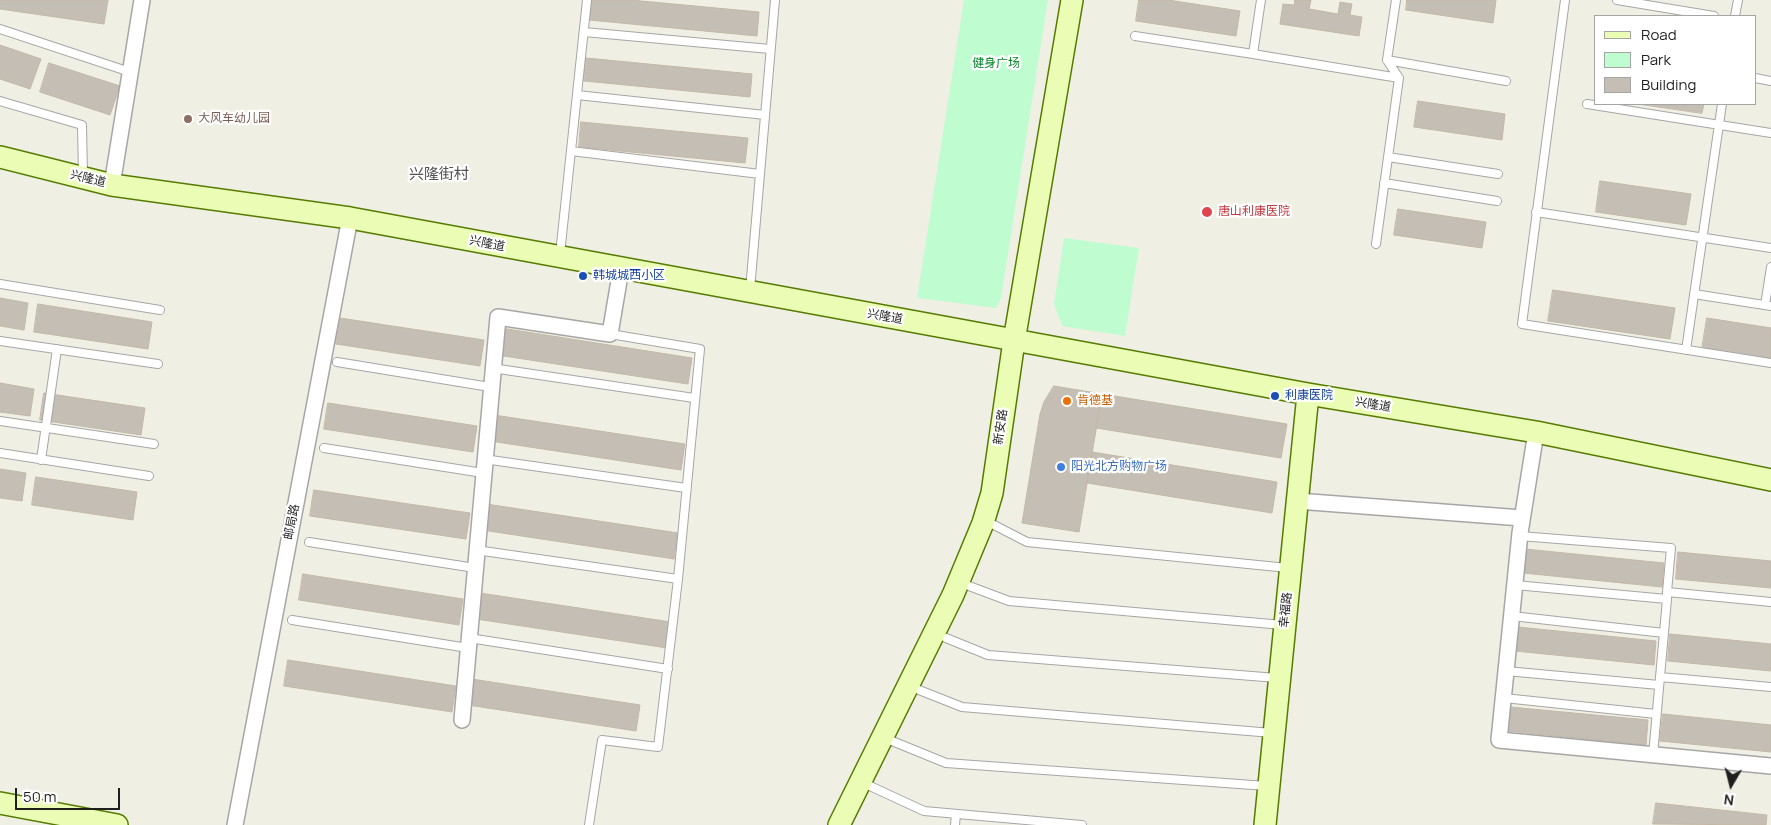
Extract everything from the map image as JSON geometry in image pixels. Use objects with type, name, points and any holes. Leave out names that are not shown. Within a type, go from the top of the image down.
[{"type":"main road","name":"新安路","points":[[850,825],[946,638],[970,586],[1001,503],[1019,341],[1072,0]]},
{"type":"main road","name":"新安路","points":[[839,825],[953,595],[983,523],[992,492],[1082,0]]},
{"type":"main road","name":"兴隆道","points":[[0,156],[112,185],[350,218],[1308,394],[1536,432],[1771,480]]},
{"type":"main road","name":"幸福路","points":[[1265,825],[1308,394]]},
{"type":"main road","points":[[0,803],[117,825]]},
{"type":"street","points":[[112,185],[142,0]]},
{"type":"street","name":"邮局路","points":[[235,825],[350,218]]},
{"type":"street","points":[[462,720],[490,387],[498,317],[610,334],[621,269]]},
{"type":"street","points":[[1536,432],[1522,518],[1499,740],[1771,766]]},
{"type":"street","points":[[1297,501],[1522,518]]},
{"type":"lane","points":[[560,257],[587,0]]},
{"type":"lane","points":[[750,292],[774,0]]},
{"type":"lane","points":[[1253,54],[1261,0]]},
{"type":"lane","points":[[1376,244],[1399,78],[1387,60],[1396,0]]},
{"type":"lane","points":[[1565,0],[1522,324],[1771,363]]},
{"type":"lane","points":[[1617,0],[1708,15]]},
{"type":"lane","points":[[1735,15],[1738,0]]},
{"type":"lane","points":[[0,29],[130,72]]},
{"type":"lane","points":[[584,32],[770,49]]},
{"type":"lane","points":[[1135,36],[1399,78]]},
{"type":"lane","points":[[1387,60],[1506,80]]},
{"type":"lane","points":[[1756,78],[1771,81]]},
{"type":"lane","points":[[577,95],[765,115]]},
{"type":"lane","points":[[0,101],[82,125],[83,178]]},
{"type":"lane","points":[[1587,104],[1771,133]]},
{"type":"lane","points":[[1686,350],[1722,105]]},
{"type":"lane","points":[[571,152],[760,174]]},
{"type":"lane","points":[[1388,157],[1498,174]]},
{"type":"lane","points":[[1384,184],[1496,201]]},
{"type":"lane","points":[[1536,212],[1771,248]]},
{"type":"lane","points":[[1694,294],[1768,306],[1771,267]]},
{"type":"lane","points":[[0,284],[160,310]]},
{"type":"lane","points":[[589,825],[602,740],[658,747],[678,579],[700,349],[610,334]]},
{"type":"lane","points":[[0,341],[158,364]]},
{"type":"lane","points":[[41,460],[57,349]]},
{"type":"lane","points":[[337,362],[490,387]]},
{"type":"lane","points":[[492,368],[694,398]]},
{"type":"lane","points":[[0,421],[154,444]]},
{"type":"lane","points":[[324,448],[686,488]]},
{"type":"lane","points":[[0,453],[150,476]]},
{"type":"lane","points":[[994,525],[1027,542],[1290,568]]},
{"type":"lane","points":[[1520,536],[1671,548],[1653,755]]},
{"type":"lane","points":[[309,542],[475,568]]},
{"type":"lane","points":[[476,550],[678,579]]},
{"type":"lane","points":[[1515,585],[1771,602]]},
{"type":"lane","points":[[970,586],[1009,601],[1285,626]]},
{"type":"lane","points":[[1512,616],[1664,633]]},
{"type":"lane","points":[[292,620],[668,669]]},
{"type":"lane","points":[[946,638],[988,655],[1280,678]]},
{"type":"lane","points":[[1506,671],[1771,687]]},
{"type":"lane","points":[[919,690],[962,707],[1274,734]]},
{"type":"lane","points":[[1504,698],[1656,714]]},
{"type":"lane","points":[[892,741],[946,763],[1269,786]]},
{"type":"lane","points":[[870,786],[924,811],[1082,825]]},
{"type":"lane","points":[[955,825],[956,814]]},
{"type":"green space","name":"健身广场","points":[[964,0],[1048,0],[1001,298],[996,308],[917,298]]},
{"type":"green space","points":[[1064,238],[1139,248],[1125,336],[1062,326],[1054,304]]},
{"type":"building","points":[[0,0],[108,0],[104,24],[0,9]]},
{"type":"building","points":[[591,0],[631,0],[759,12],[757,36],[589,20]]},
{"type":"building","points":[[1139,0],[1168,0],[1240,11],[1236,36],[1136,21]]},
{"type":"building","points":[[1295,0],[1311,0],[1309,9],[1338,14],[1340,2],[1352,4],[1350,15],[1362,17],[1359,36],[1280,24],[1283,4],[1294,5]]},
{"type":"building","points":[[1407,0],[1496,0],[1493,23],[1406,10]]},
{"type":"building","points":[[0,45],[41,59],[30,89],[0,79]]},
{"type":"building","points":[[586,58],[752,74],[750,97],[584,81]]},
{"type":"building","points":[[49,63],[120,86],[110,115],[40,92]]},
{"type":"building","points":[[1418,101],[1505,114],[1502,140],[1414,127]]},
{"type":"building","points":[[1645,105],[1704,105],[1702,113]]},
{"type":"building","points":[[581,122],[748,138],[745,163],[579,147]]},
{"type":"building","points":[[1600,181],[1691,194],[1686,225],[1596,212]]},
{"type":"building","points":[[1398,209],[1486,222],[1482,248],[1394,235]]},
{"type":"building","points":[[1553,290],[1675,308],[1670,339],[1548,321]]},
{"type":"building","points":[[0,298],[28,303],[24,330],[0,326]]},
{"type":"building","points":[[38,304],[152,322],[148,349],[34,332]]},
{"type":"building","points":[[340,318],[484,340],[480,366],[336,344]]},
{"type":"building","points":[[1707,318],[1771,328],[1771,359],[1702,349]]},
{"type":"building","points":[[501,328],[692,358],[688,384],[497,355]]},
{"type":"building","points":[[0,383],[34,389],[30,416],[0,412]]},
{"type":"building","name":"阳光北方购物广场","points":[[1054,386],[1102,394],[1079,532],[1022,523],[1040,414],[1044,402]]},
{"type":"building","points":[[44,393],[145,408],[141,435],[40,420]]},
{"type":"building","points":[[1102,394],[1287,424],[1281,458],[1096,428]]},
{"type":"building","points":[[328,403],[477,426],[473,452],[324,429]]},
{"type":"building","points":[[494,415],[685,444],[681,470],[490,441]]},
{"type":"building","points":[[1092,452],[1277,482],[1272,513],[1087,483]]},
{"type":"building","points":[[0,469],[26,473],[22,501],[0,498]]},
{"type":"building","points":[[36,477],[137,492],[133,520],[32,505]]},
{"type":"building","points":[[314,490],[470,513],[466,539],[310,516]]},
{"type":"building","points":[[486,504],[678,533],[674,559],[482,530]]},
{"type":"building","points":[[1525,549],[1664,563],[1662,587],[1523,573]]},
{"type":"building","points":[[1678,552],[1771,561],[1771,588],[1676,579]]},
{"type":"building","points":[[303,574],[463,599],[459,625],[299,600]]},
{"type":"building","points":[[480,593],[671,622],[667,648],[476,619]]},
{"type":"building","points":[[1518,627],[1656,641],[1654,665],[1515,651]]},
{"type":"building","points":[[1670,634],[1771,644],[1771,671],[1668,661]]},
{"type":"building","points":[[288,660],[456,686],[452,712],[284,686]]},
{"type":"building","points":[[472,679],[640,705],[636,731],[468,705]]},
{"type":"building","points":[[1510,707],[1648,720],[1646,745],[1507,731]]},
{"type":"building","points":[[1663,714],[1771,725],[1771,752],[1660,741]]},
{"type":"building","points":[[1656,803],[1767,815],[1766,825],[1653,824]]},
{"type":"place","name":"大风车幼儿园","points":[[188,119]]},
{"type":"place","name":"唐山利康医院","points":[[1207,212]]},
{"type":"place","name":"韩城城西小区","points":[[583,276]]},
{"type":"place","name":"利康医院","points":[[1275,396]]},
{"type":"place","name":"肯德基","points":[[1067,401]]},
{"type":"place","name":"阳光北方购物广场","points":[[1061,467]]},
{"type":"district","name":"兴隆街村","points":[[439,175]]}]
